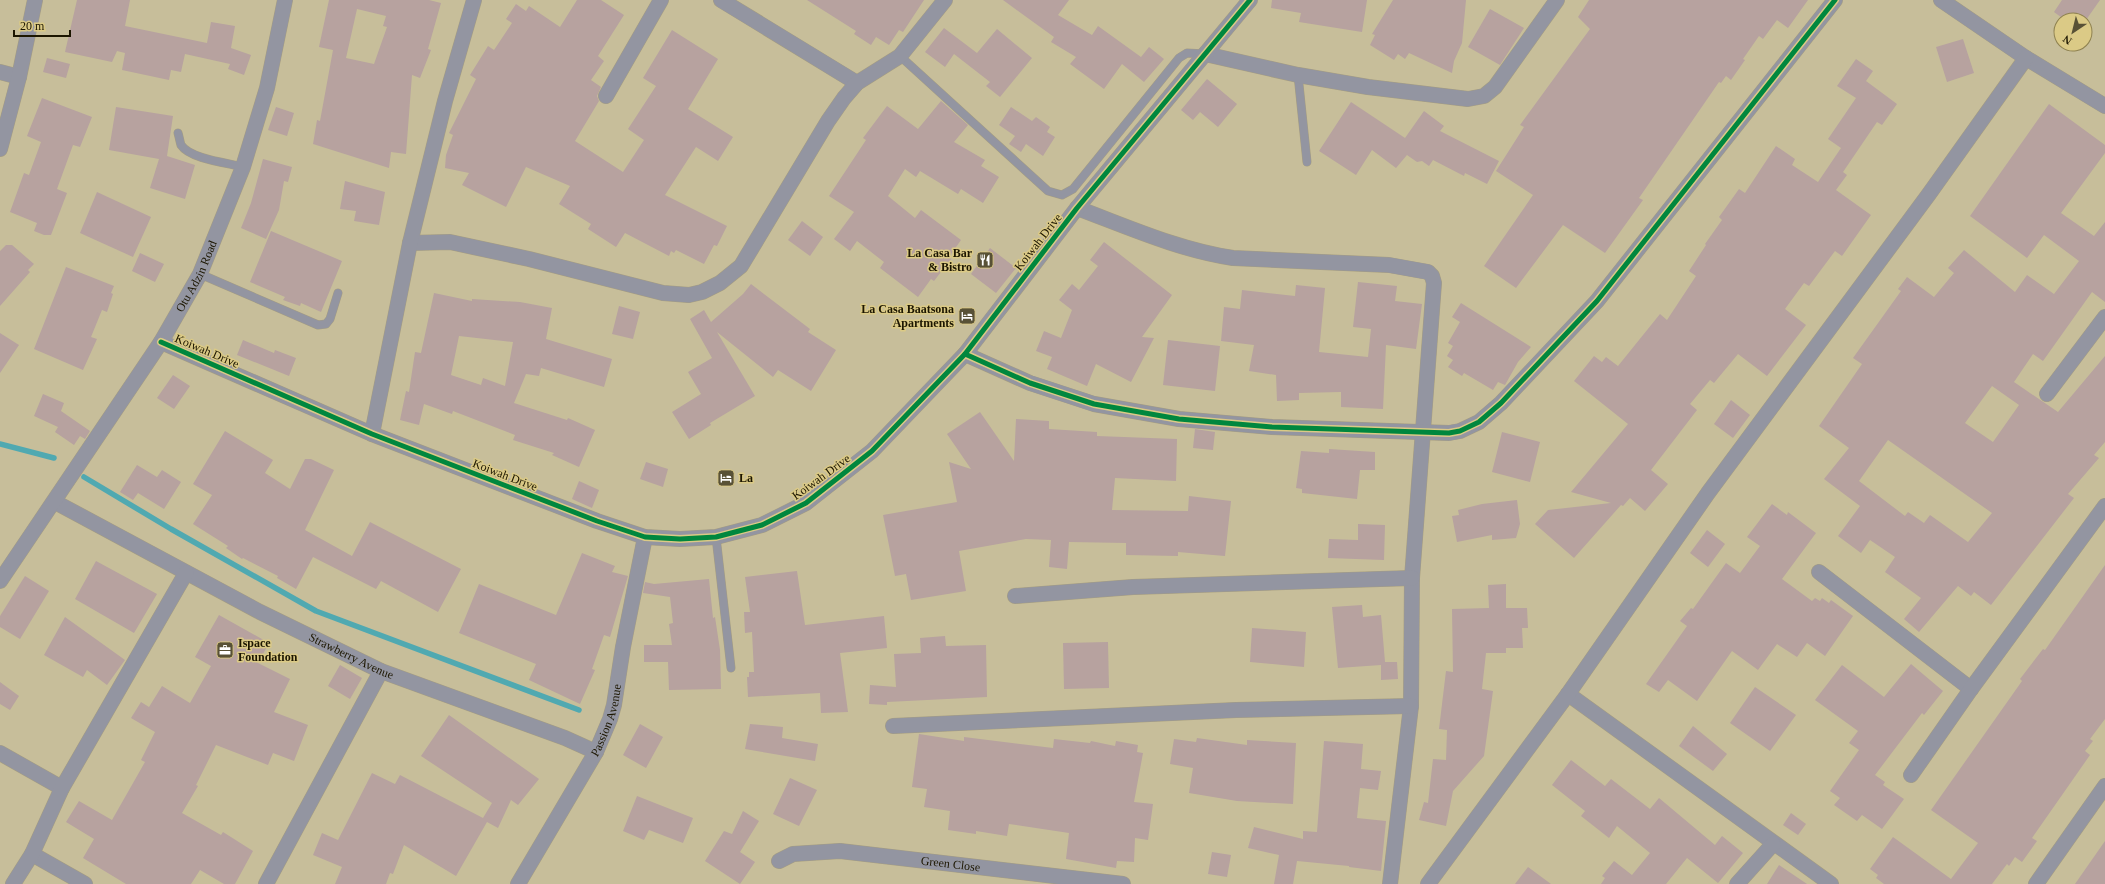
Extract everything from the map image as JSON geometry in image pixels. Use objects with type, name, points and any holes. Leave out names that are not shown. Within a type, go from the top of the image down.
[{"type":"street","points":[[0,149],[19,77],[36,0]]},
{"type":"street","name":"Otu Adzin Road","points":[[0,581],[55,502],[161,342],[200,274],[243,167],[267,88],[285,0]]},
{"type":"street","points":[[372,434],[410,243],[444,101],[474,0]]},
{"type":"street","points":[[606,96],[661,0]]},
{"type":"street","points":[[722,0],[857,83]]},
{"type":"street","points":[[410,243],[450,242],[529,259],[663,293],[690,295],[702,292],[720,283],[741,266],[828,121],[857,83],[900,56],[946,0]]},
{"type":"street","name":"Koiwah Drive","points":[[161,342],[372,434],[597,521],[645,537],[680,539],[716,537],[762,525],[806,503],[872,451],[965,354],[1077,208],[1250,0]]},
{"type":"street","points":[[1205,54],[1298,75],[1368,88],[1468,99],[1484,96],[1495,87],[1557,0]]},
{"type":"street","points":[[965,354],[1030,383],[1094,404],[1172,418],[1272,427],[1448,433],[1460,431],[1479,422],[1501,403],[1597,301],[1835,0]]},
{"type":"street","points":[[1941,0],[2026,58],[2105,106]]},
{"type":"street","points":[[1428,884],[1568,694],[1708,493],[1930,194],[2026,58]]},
{"type":"street","points":[[0,72],[19,77]]},
{"type":"street","points":[[1077,208],[1181,246],[1210,254],[1233,258],[1389,265],[1428,272],[1432,276],[1434,283],[1412,578],[1411,706],[1390,884]]},
{"type":"street","points":[[2047,394],[2105,317]]},
{"type":"street","name":"Strawberry Avenue","points":[[55,502],[260,612],[382,671],[565,738],[596,752]]},
{"type":"street","points":[[1911,774],[1971,689],[2105,506]]},
{"type":"street","name":"Passion Avenue","points":[[518,884],[596,752],[614,705],[623,647],[645,537]]},
{"type":"street","points":[[1819,572],[1971,689]]},
{"type":"street","points":[[13,884],[32,854],[62,788],[186,573]]},
{"type":"street","points":[[1015,596],[1132,587],[1412,578]]},
{"type":"street","points":[[266,884],[382,671]]},
{"type":"street","points":[[1568,694],[1773,844],[1831,884]]},
{"type":"street","points":[[893,726],[1236,710],[1411,706]]},
{"type":"street","points":[[0,753],[62,788]]},
{"type":"street","points":[[2036,884],[2105,786]]},
{"type":"street","points":[[1737,884],[1773,844]]},
{"type":"street","name":"Green Close","points":[[779,861],[793,854],[840,851],[1122,884]]},
{"type":"street","points":[[32,854],[85,884]]},
{"type":"lane","points":[[900,56],[1048,191],[1062,196],[1073,189],[1179,58],[1187,53],[1205,54]]},
{"type":"lane","points":[[1298,75],[1307,162]]},
{"type":"lane","points":[[1135,112],[1150,121]]},
{"type":"lane","points":[[178,133],[181,145],[188,151],[200,157],[243,167]]},
{"type":"lane","points":[[200,274],[318,325],[326,324],[330,319],[338,293]]},
{"type":"lane","points":[[716,537],[731,668]]},
{"type":"building","points":[[77,0],[130,0],[125,26],[207,43],[211,22],[235,26],[231,48],[251,55],[244,75],[228,69],[230,64],[185,54],[181,72],[171,70],[169,80],[122,70],[125,53],[117,51],[112,62],[65,52]]},
{"type":"building","points":[[329,0],[429,0],[441,3],[428,49],[431,50],[420,78],[412,75],[406,154],[391,152],[389,168],[313,144],[317,120],[320,121],[333,50],[319,47]],"holes":[[[357,9],[386,16],[383,26],[387,27],[374,64],[346,58]]]},
{"type":"building","points":[[577,0],[601,0],[624,15],[598,56],[604,61],[591,80],[601,87],[597,96],[599,101],[575,141],[623,172],[644,140],[628,129],[656,86],[643,78],[672,30],[718,59],[688,109],[733,137],[718,161],[696,147],[665,195],[727,226],[717,246],[714,245],[704,264],[676,250],[674,253],[671,251],[669,256],[625,233],[616,247],[588,229],[591,224],[559,204],[570,186],[526,167],[506,207],[462,185],[469,173],[445,168],[446,155],[453,135],[449,133],[476,79],[470,75],[488,46],[494,50],[512,23],[506,19],[516,4],[526,11],[529,6],[560,27]]},
{"type":"building","points":[[807,0],[924,0],[903,32],[899,30],[889,45],[876,37],[871,45],[854,34],[856,31]]},
{"type":"building","points":[[1003,0],[1069,0],[1058,15],[1092,35],[1098,26],[1141,57],[1149,47],[1164,59],[1144,82],[1122,64],[1104,89],[1070,64],[1076,57],[1051,42],[1054,37]]},
{"type":"building","points":[[1272,0],[1367,0],[1362,32],[1299,22],[1301,13],[1271,8]]},
{"type":"building","points":[[1393,0],[1466,0],[1462,43],[1454,61],[1452,73],[1409,53],[1405,59],[1398,54],[1394,60],[1370,45],[1375,35],[1372,34]]},
{"type":"building","points":[[1589,0],[1808,0],[1788,28],[1777,20],[1763,39],[1759,36],[1731,80],[1726,76],[1721,83],[1719,82],[1639,198],[1643,200],[1605,253],[1563,225],[1516,288],[1484,266],[1533,195],[1496,171],[1524,127],[1520,125],[1590,29],[1578,17]]},
{"type":"building","points":[[2062,0],[2100,0],[2092,12],[2054,12]]},
{"type":"building","points":[[1490,9],[1524,28],[1500,65],[1468,47]]},
{"type":"building","points":[[944,28],[977,53],[997,29],[1032,58],[1000,97],[986,86],[990,82],[954,54],[945,67],[925,52]]},
{"type":"building","points":[[1963,39],[1974,73],[1947,82],[1936,47]]},
{"type":"building","points":[[47,58],[70,64],[66,78],[43,72]]},
{"type":"building","points":[[1856,59],[1873,71],[1866,81],[1897,104],[1882,125],[1877,122],[1843,172],[1847,175],[1836,190],[1871,215],[1842,256],[1835,251],[1809,286],[1804,283],[1785,309],[1806,325],[1767,376],[1738,354],[1714,383],[1710,380],[1690,404],[1697,410],[1651,470],[1668,484],[1645,511],[1630,498],[1623,506],[1621,505],[1574,558],[1535,524],[1548,510],[1611,503],[1571,492],[1628,424],[1574,381],[1594,356],[1602,362],[1606,357],[1618,366],[1660,314],[1667,320],[1696,276],[1689,271],[1706,245],[1705,244],[1722,220],[1719,217],[1739,189],[1745,193],[1776,146],[1795,159],[1792,165],[1818,182],[1841,148],[1828,139],[1856,98],[1837,86]]},
{"type":"building","points":[[1207,79],[1237,104],[1218,127],[1200,112],[1193,120],[1181,110]]},
{"type":"building","points":[[42,98],[92,117],[80,147],[73,145],[57,189],[67,193],[51,235],[44,235],[34,231],[37,223],[10,212],[24,173],[29,175],[41,142],[27,136]]},
{"type":"building","points":[[941,101],[968,125],[954,142],[985,160],[981,166],[999,177],[983,203],[961,189],[958,194],[920,171],[916,177],[905,169],[888,196],[915,218],[921,210],[961,240],[949,257],[951,259],[934,281],[931,279],[918,297],[880,268],[884,262],[857,241],[850,251],[834,239],[854,212],[829,196],[866,140],[863,138],[887,106],[918,129]]},
{"type":"building","points":[[1351,102],[1405,138],[1424,111],[1444,126],[1440,131],[1499,161],[1487,184],[1465,173],[1464,176],[1433,160],[1429,166],[1422,161],[1417,162],[1407,155],[1396,168],[1372,150],[1356,175],[1319,151]]},
{"type":"building","points":[[2049,104],[2105,145],[2105,153],[2061,213],[2094,236],[2105,222],[2105,302],[2092,292],[2043,361],[2033,354],[2014,382],[2058,412],[2105,356],[2105,442],[2094,455],[2099,458],[2068,494],[2074,498],[1991,605],[1974,592],[1971,596],[1958,586],[1919,632],[1904,619],[1921,598],[1885,572],[1895,557],[1870,540],[1861,553],[1838,536],[1860,506],[1824,479],[1849,448],[1819,426],[1862,364],[1853,358],[1901,291],[1898,289],[1907,277],[1934,297],[1954,273],[1948,268],[1964,250],[2015,292],[2027,275],[2054,294],[2079,261],[2044,235],[2027,258],[1970,216]],"holes":[[[1992,386],[2019,405],[1993,442],[1965,423]],[[1888,440],[1992,513],[1968,542],[1930,515],[1924,523],[1908,512],[1905,516],[1859,481]]]},
{"type":"building","points":[[116,107],[173,116],[167,156],[195,165],[185,199],[150,188],[159,159],[109,150]]},
{"type":"building","points":[[276,107],[294,113],[287,136],[268,130]]},
{"type":"building","points":[[1011,107],[1032,121],[1036,117],[1050,127],[1047,132],[1055,137],[1043,156],[1026,144],[1021,152],[1009,144],[1015,136],[999,125]]},
{"type":"building","points":[[263,159],[292,167],[288,182],[284,181],[279,210],[266,239],[241,228],[251,203]]},
{"type":"building","points":[[345,181],[385,192],[379,225],[354,221],[356,211],[340,209]]},
{"type":"building","points":[[97,192],[151,217],[133,257],[80,233]]},
{"type":"building","points":[[802,221],[823,237],[810,256],[788,240]]},
{"type":"building","points":[[271,231],[342,261],[321,312],[301,303],[300,306],[283,300],[285,297],[250,282]]},
{"type":"building","points":[[1104,242],[1172,295],[1142,337],[1154,338],[1131,382],[1096,364],[1087,386],[1047,369],[1052,357],[1036,351],[1044,331],[1061,338],[1072,310],[1059,300],[1072,284],[1079,290],[1098,266],[1090,260]]},
{"type":"building","points":[[6,245],[12,245],[34,264],[28,270],[30,272],[0,306],[0,251]]},
{"type":"building","points":[[990,248],[1016,268],[996,293],[971,274]]},
{"type":"building","points":[[140,253],[164,264],[155,282],[132,271]]},
{"type":"building","points":[[66,267],[114,286],[107,312],[102,310],[91,337],[97,339],[83,370],[34,349]]},
{"type":"building","points":[[1358,282],[1397,286],[1395,301],[1422,304],[1416,349],[1386,345],[1383,409],[1341,407],[1341,392],[1299,393],[1299,400],[1277,401],[1276,375],[1249,371],[1254,345],[1221,341],[1224,307],[1240,309],[1242,290],[1295,296],[1296,285],[1325,288],[1319,352],[1368,357],[1371,329],[1353,327]]},
{"type":"building","points":[[751,284],[810,329],[808,332],[836,350],[811,391],[778,370],[773,377],[717,332],[755,396],[710,423],[711,425],[689,439],[672,412],[701,394],[688,372],[712,358],[690,319],[704,310],[711,322],[743,294]]},
{"type":"building","points":[[434,293],[472,301],[472,299],[520,302],[552,308],[546,339],[612,359],[604,387],[541,368],[539,376],[526,374],[514,403],[567,420],[568,418],[595,430],[579,467],[552,455],[554,453],[513,440],[515,435],[453,411],[452,414],[424,404],[419,425],[400,420],[406,391],[409,392],[415,352],[421,353]],"holes":[[[459,336],[513,342],[505,386],[483,378],[481,385],[451,375]]]},
{"type":"building","points":[[1461,303],[1531,347],[1518,362],[1505,385],[1498,382],[1493,390],[1464,373],[1462,376],[1448,367],[1453,360],[1447,356],[1453,346],[1448,343],[1460,322],[1452,317]]},
{"type":"building","points":[[619,306],[640,312],[633,339],[612,334]]},
{"type":"building","points":[[0,333],[19,345],[0,373]]},
{"type":"building","points":[[243,340],[274,353],[275,350],[296,358],[289,376],[237,355]]},
{"type":"building","points":[[1168,340],[1220,346],[1215,391],[1163,385]]},
{"type":"building","points":[[173,375],[190,386],[174,409],[157,398]]},
{"type":"building","points":[[43,394],[64,403],[61,411],[90,431],[85,439],[80,436],[74,445],[55,432],[58,427],[34,416]]},
{"type":"building","points":[[1731,400],[1750,415],[1733,438],[1714,424]]},
{"type":"building","points":[[980,412],[1014,461],[1016,419],[1049,421],[1049,429],[1097,432],[1097,436],[1177,439],[1176,481],[1115,478],[1112,510],[1188,511],[1189,496],[1231,501],[1225,556],[1178,552],[1178,556],[1126,555],[1126,543],[1069,542],[1067,569],[1049,567],[1051,540],[1026,539],[959,551],[966,591],[911,600],[906,574],[895,576],[883,515],[957,502],[949,462],[971,469],[947,434]]},
{"type":"building","points":[[1195,429],[1215,432],[1213,450],[1193,448]]},
{"type":"building","points":[[225,431],[273,460],[265,473],[290,489],[305,459],[311,459],[334,470],[305,530],[352,556],[370,522],[461,569],[438,612],[381,581],[376,589],[313,557],[296,589],[277,578],[278,576],[243,558],[242,559],[226,548],[228,546],[193,524],[212,495],[193,484]]},
{"type":"building","points":[[1502,432],[1540,442],[1530,482],[1492,472]]},
{"type":"building","points":[[1329,449],[1375,452],[1375,470],[1360,470],[1357,499],[1302,493],[1302,489],[1296,488],[1301,451],[1329,453]]},
{"type":"building","points":[[646,462],[668,469],[663,487],[640,479]]},
{"type":"building","points":[[137,465],[157,477],[162,470],[181,482],[164,509],[138,493],[133,500],[120,492]]},
{"type":"building","points":[[579,481],[599,490],[592,508],[572,499]]},
{"type":"building","points":[[1517,500],[1520,524],[1516,538],[1492,540],[1492,535],[1457,542],[1452,516],[1459,515],[1458,510],[1482,504]]},
{"type":"building","points":[[1772,504],[1787,515],[1788,512],[1816,533],[1782,579],[1812,601],[1815,598],[1820,601],[1822,598],[1829,603],[1831,600],[1853,616],[1825,656],[1807,643],[1797,657],[1777,644],[1758,670],[1732,651],[1697,701],[1668,680],[1659,692],[1646,684],[1687,626],[1680,621],[1691,608],[1693,609],[1726,563],[1740,573],[1760,546],[1747,537]]},
{"type":"building","points":[[1358,524],[1385,525],[1384,560],[1328,558],[1329,539],[1358,540]]},
{"type":"building","points":[[1707,530],[1725,544],[1708,567],[1690,553]]},
{"type":"building","points":[[582,553],[615,566],[612,572],[628,576],[610,637],[604,635],[592,669],[595,670],[580,704],[529,680],[536,664],[459,633],[479,584],[556,615]]},
{"type":"building","points":[[96,561],[157,594],[134,633],[75,599]]},
{"type":"building","points":[[2105,565],[2105,719],[2090,739],[2093,741],[2085,751],[2090,755],[2032,838],[2037,841],[2022,862],[2015,857],[2009,866],[2007,864],[1992,884],[1884,884],[1876,878],[1878,875],[1870,869],[1893,837],[1951,879],[1978,843],[1931,810],[2022,681],[2020,679],[2043,649],[2045,650]]},
{"type":"building","points":[[797,571],[805,625],[884,616],[887,648],[840,653],[848,712],[821,713],[820,693],[748,697],[747,677],[749,677],[749,672],[754,672],[752,632],[745,633],[744,612],[750,612],[745,577]]},
{"type":"building","points":[[25,576],[49,591],[20,639],[0,627],[0,616]]},
{"type":"building","points":[[709,579],[713,618],[715,617],[720,650],[721,689],[669,690],[668,662],[644,662],[644,645],[672,645],[669,624],[673,623],[670,597],[643,593],[645,582],[654,584]]},
{"type":"building","points":[[1506,584],[1506,608],[1527,608],[1528,628],[1522,628],[1523,648],[1506,648],[1506,653],[1486,653],[1482,689],[1493,691],[1484,756],[1453,791],[1446,826],[1419,820],[1424,802],[1428,803],[1433,759],[1446,760],[1447,730],[1439,729],[1446,671],[1453,672],[1452,609],[1489,608],[1488,585]]},
{"type":"building","points":[[1362,605],[1363,617],[1381,615],[1385,662],[1397,662],[1398,679],[1381,680],[1381,665],[1338,668],[1332,607]]},
{"type":"building","points":[[219,615],[269,643],[258,663],[290,679],[274,712],[308,725],[294,761],[273,753],[268,765],[216,745],[196,785],[198,786],[182,813],[221,835],[223,832],[253,851],[235,884],[224,884],[200,870],[191,884],[126,884],[83,858],[94,839],[66,822],[79,801],[112,820],[145,762],[141,760],[155,732],[131,718],[141,702],[149,707],[162,686],[190,703],[211,666],[195,657]]},
{"type":"building","points":[[65,617],[125,660],[107,685],[87,670],[83,677],[44,655]]},
{"type":"building","points":[[1252,628],[1306,632],[1304,667],[1250,662]]},
{"type":"building","points":[[945,636],[946,646],[986,645],[987,697],[887,702],[887,705],[869,704],[870,685],[896,687],[894,654],[921,653],[920,638]]},
{"type":"building","points":[[1108,642],[1109,688],[1064,689],[1063,643]]},
{"type":"building","points":[[1911,664],[1943,691],[1924,715],[1922,713],[1875,775],[1885,782],[1883,785],[1904,799],[1882,829],[1862,815],[1857,821],[1834,805],[1840,798],[1830,791],[1859,750],[1849,743],[1858,731],[1815,700],[1842,665],[1884,697]]},
{"type":"building","points":[[340,665],[362,678],[350,699],[328,686]]},
{"type":"building","points":[[0,682],[19,696],[10,710],[0,704]]},
{"type":"building","points":[[1755,687],[1796,715],[1770,751],[1730,723]]},
{"type":"building","points":[[449,715],[539,779],[518,805],[511,800],[498,828],[487,822],[456,876],[404,845],[393,874],[390,873],[386,884],[335,884],[342,867],[313,855],[322,833],[338,840],[372,773],[395,784],[400,775],[483,818],[492,803],[421,756]]},
{"type":"building","points":[[640,724],[663,737],[646,768],[623,755]]},
{"type":"building","points":[[750,724],[783,727],[782,738],[818,744],[815,761],[745,749]]},
{"type":"building","points":[[1693,726],[1727,754],[1713,771],[1679,746]]},
{"type":"building","points":[[919,734],[964,741],[964,737],[1053,748],[1054,739],[1090,743],[1091,741],[1115,746],[1116,741],[1138,745],[1137,752],[1143,753],[1134,802],[1153,804],[1148,840],[1135,838],[1134,862],[1117,861],[1116,868],[1066,859],[1069,833],[1009,824],[1007,836],[976,831],[976,834],[948,830],[950,811],[924,807],[927,789],[912,787]]},
{"type":"building","points":[[1197,738],[1247,745],[1247,740],[1296,743],[1293,804],[1237,801],[1189,793],[1193,768],[1170,764],[1174,739],[1196,742]]},
{"type":"building","points":[[1324,741],[1363,744],[1361,769],[1381,771],[1378,790],[1360,788],[1357,818],[1386,821],[1381,871],[1297,861],[1293,884],[1274,884],[1279,855],[1248,848],[1254,827],[1303,839],[1303,831],[1317,832]]},
{"type":"building","points":[[1571,760],[1605,786],[1611,779],[1650,809],[1659,798],[1715,845],[1722,836],[1743,853],[1718,883],[1687,858],[1666,884],[1601,884],[1605,878],[1602,876],[1614,861],[1632,875],[1650,853],[1617,826],[1609,838],[1581,816],[1585,811],[1552,785]]},
{"type":"building","points":[[790,778],[817,790],[799,826],[773,814]]},
{"type":"building","points":[[637,796],[693,818],[683,843],[649,830],[644,840],[623,831]]},
{"type":"building","points":[[743,811],[759,821],[740,852],[755,862],[740,884],[705,861],[724,831],[732,834]]},
{"type":"building","points":[[1791,813],[1806,824],[1798,835],[1783,825]]},
{"type":"building","points":[[2105,841],[2105,884],[2075,884]]},
{"type":"building","points":[[1212,852],[1231,855],[1227,877],[1208,874]]},
{"type":"building","points":[[1779,865],[1807,884],[1767,884]]},
{"type":"building","points":[[1528,867],[1551,884],[1515,884]]},
{"type":"waterway","points":[[0,444],[54,458]]},
{"type":"waterway","points":[[84,477],[171,529],[316,611],[579,710]]},
{"type":"cycle path","points":[[161,342],[372,434],[597,521],[645,537],[680,539],[716,537],[762,525],[806,503],[872,451],[965,354],[1077,208],[1250,0]]},
{"type":"cycle path","points":[[965,354],[1030,383],[1094,404],[1179,419],[1272,427],[1449,433],[1460,431],[1479,422],[1501,403],[1597,301],[1835,0]]},
{"type":"place","name":"La Casa Bar & Bistro","points":[[985,260]]},
{"type":"place","name":"La Casa Baatsona Apartments","points":[[967,316]]},
{"type":"place","name":"La","points":[[726,478]]},
{"type":"place","name":"Ispace Foundation","points":[[225,650]]}]
